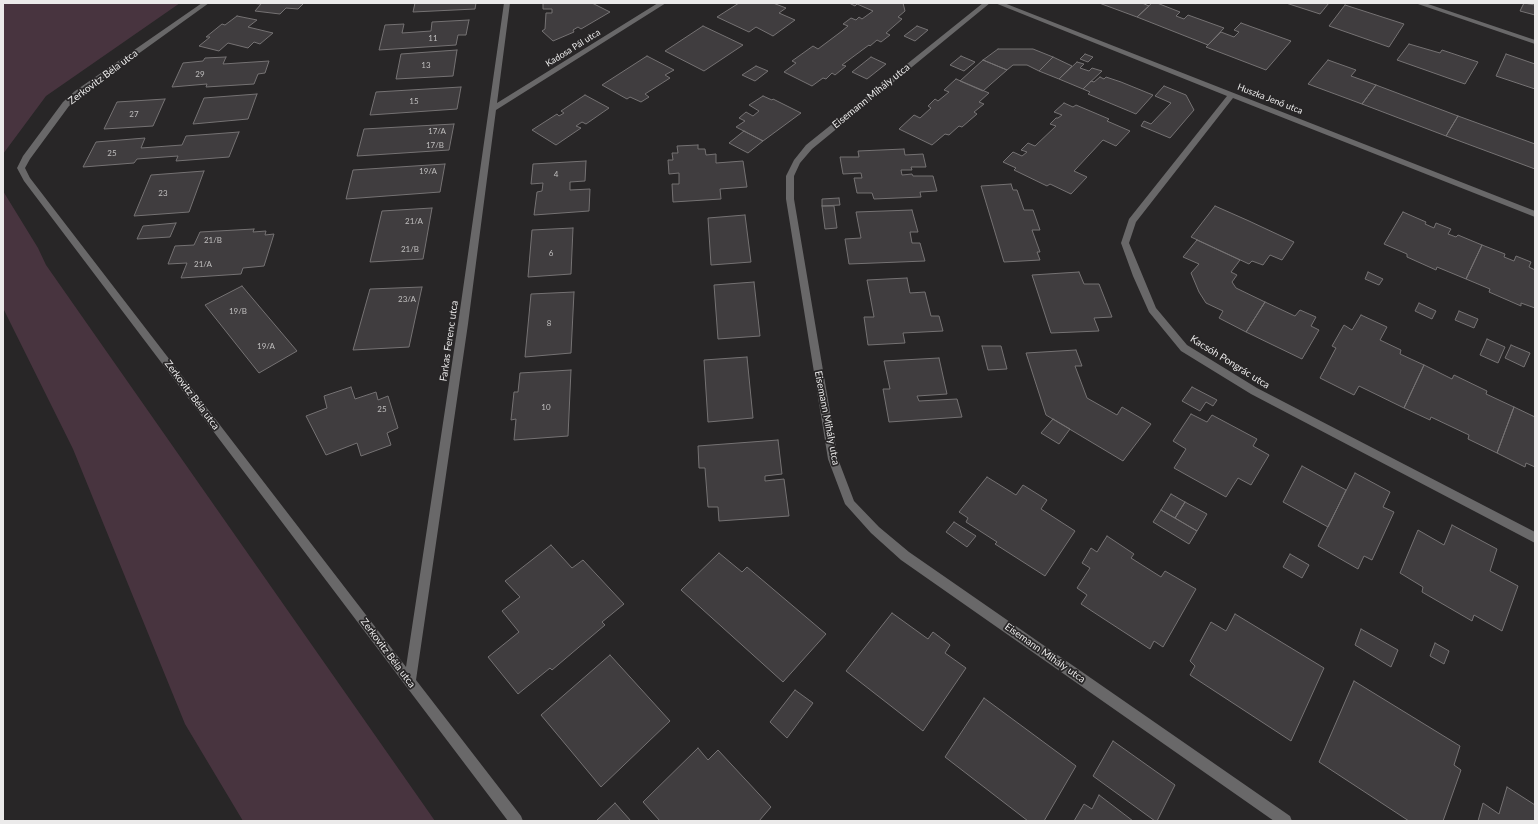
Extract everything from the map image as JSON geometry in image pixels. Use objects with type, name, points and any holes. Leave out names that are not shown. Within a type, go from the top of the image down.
[{"type":"street","name":"Zerkovitz Béla utca","points":[[206,3],[78,93],[66,104],[26,158],[21,168],[27,179],[516,821]]},
{"type":"street","name":"Farkas Ferenc utca","points":[[410,681],[463,324],[507,3]]},
{"type":"street","name":"Kadosa Pál utca","points":[[493,109],[664,3]]},
{"type":"street","name":"Eisemann Mihály utca","points":[[987,3],[809,147],[797,162],[790,176],[790,199],[833,459],[850,504],[874,530],[905,556],[1285,821]]},
{"type":"street","name":"Huszka Jenő utca","points":[[998,3],[1535,214]]},
{"type":"street","points":[[1418,3],[1535,42]]},
{"type":"street","name":"Kacsóh Pongrác utca","points":[[1232,95],[1132,221],[1125,243],[1137,276],[1152,310],[1184,348],[1254,391],[1535,538]]},
{"type":"shaded area","points":[[3,3],[180,3],[46,96],[3,154]]},
{"type":"shaded area","points":[[3,191],[38,248],[46,265],[435,821],[243,821],[185,724],[73,449],[3,308]]},
{"type":"building","points":[[250,3],[304,3],[298,9],[286,8],[280,14],[255,11],[261,4]]},
{"type":"building","points":[[415,3],[476,3],[475,9],[413,12]]},
{"type":"building","points":[[543,3],[592,3],[610,12],[581,29],[578,27],[573,30],[574,32],[553,41],[542,31],[545,29],[546,13],[552,13],[552,9],[543,9]]},
{"type":"building","points":[[739,3],[773,3],[786,8],[779,13],[795,20],[773,36],[756,27],[749,32],[717,17]]},
{"type":"building","points":[[849,3],[903,3],[905,11],[898,17],[902,19],[886,33],[890,35],[881,42],[877,40],[870,46],[869,45],[842,65],[846,66],[835,75],[832,73],[826,79],[823,78],[812,86],[784,72],[796,63],[792,61],[813,46],[818,49],[842,31],[848,26],[843,24],[851,18],[856,20],[859,17],[862,19],[873,11],[857,4],[855,6]]},
{"type":"building","points":[[1099,3],[1142,3],[1149,6],[1137,17]]},
{"type":"building","points":[[1152,3],[1157,3],[1180,12],[1176,16],[1184,19],[1188,15],[1224,28],[1208,45],[1137,17]]},
{"type":"building","points":[[1286,3],[1329,3],[1320,14]]},
{"type":"building","points":[[1524,3],[1535,5],[1535,15],[1520,11]]},
{"type":"building","points":[[1345,5],[1404,24],[1389,47],[1329,26]]},
{"type":"building","points":[[237,16],[257,20],[248,27],[273,33],[260,44],[254,42],[248,48],[228,43],[219,51],[199,46],[210,37],[206,37],[222,24],[225,25]]},
{"type":"building","points":[[469,20],[466,35],[458,35],[456,45],[379,50],[385,25],[404,24],[402,33],[431,31],[432,22]]},
{"type":"building","points":[[1241,23],[1291,41],[1266,70],[1206,47],[1221,32],[1234,37],[1239,32],[1234,30]]},
{"type":"building","points":[[703,26],[743,45],[704,71],[665,51]]},
{"type":"building","points":[[917,26],[928,30],[915,41],[904,36]]},
{"type":"building","points":[[1409,44],[1440,53],[1442,50],[1478,62],[1465,84],[1397,60]]},
{"type":"building","points":[[998,49],[1033,49],[1053,57],[1039,71],[1027,65],[1013,65],[1007,70],[983,60]]},
{"type":"building","points":[[457,50],[453,76],[396,79],[401,54]]},
{"type":"building","points":[[1085,54],[1093,57],[1088,62],[1080,59]]},
{"type":"building","points":[[1506,54],[1535,64],[1535,89],[1496,76]]},
{"type":"building","points":[[647,56],[674,70],[665,75],[670,78],[645,94],[649,97],[641,102],[630,97],[627,99],[602,85]]},
{"type":"building","points":[[961,56],[975,62],[964,71],[950,65]]},
{"type":"building","points":[[226,57],[223,64],[269,61],[265,73],[258,74],[254,84],[206,87],[207,84],[172,87],[183,63],[203,61],[205,58]]},
{"type":"building","points":[[871,57],[886,64],[867,79],[852,72]]},
{"type":"building","points":[[1053,57],[1072,66],[1059,79],[1039,71]]},
{"type":"building","points":[[983,60],[1007,70],[983,91],[960,81]]},
{"type":"building","points":[[1328,60],[1356,70],[1351,76],[1376,85],[1362,104],[1308,84]]},
{"type":"building","points":[[1077,62],[1084,64],[1080,68],[1089,71],[1092,68],[1102,71],[1083,89],[1059,79]]},
{"type":"building","points":[[756,66],[768,71],[755,81],[742,75]]},
{"type":"building","points":[[1100,77],[1104,79],[1106,77],[1121,82],[1153,95],[1136,114],[1088,94],[1090,92],[1083,89],[1091,81],[1094,82]]},
{"type":"building","points":[[956,79],[989,93],[979,102],[984,104],[974,112],[977,114],[962,127],[959,126],[949,135],[945,134],[932,145],[899,129],[914,115],[920,118],[931,108],[928,106],[935,99],[938,101],[949,92],[944,90]]},
{"type":"building","points":[[1376,85],[1458,116],[1446,136],[1362,104]]},
{"type":"building","points":[[1164,86],[1186,95],[1194,110],[1170,138],[1141,126],[1144,121],[1151,124],[1171,103],[1155,96]]},
{"type":"building","points":[[461,87],[457,109],[370,115],[376,92]]},
{"type":"building","points":[[257,94],[248,119],[193,124],[204,98]]},
{"type":"building","points":[[585,95],[609,108],[586,124],[582,122],[576,126],[581,128],[556,145],[532,130],[557,114],[559,116],[564,113],[561,111]]},
{"type":"building","points":[[763,96],[772,100],[773,99],[801,113],[763,141],[736,127],[745,121],[739,118],[746,112],[753,116],[759,111],[749,105]]},
{"type":"building","points":[[165,99],[153,126],[104,129],[117,102]]},
{"type":"building","points":[[1064,103],[1073,107],[1076,105],[1109,119],[1107,121],[1130,131],[1116,146],[1103,140],[1074,171],[1087,177],[1071,194],[1050,184],[1047,186],[1014,170],[1016,168],[1003,162],[1013,152],[1022,156],[1027,152],[1021,150],[1028,143],[1035,146],[1056,126],[1050,124],[1062,115],[1054,112]]},
{"type":"building","points":[[1458,116],[1535,144],[1535,169],[1446,136]]},
{"type":"building","points":[[454,124],[449,150],[357,156],[364,129]]},
{"type":"building","points":[[744,131],[763,141],[748,153],[729,143]]},
{"type":"building","points":[[239,132],[229,157],[176,161],[178,156],[137,159],[134,163],[83,167],[96,142],[145,138],[141,148],[182,145],[186,136]]},
{"type":"building","points":[[698,145],[698,149],[705,149],[706,155],[716,154],[716,163],[743,161],[747,187],[720,189],[721,199],[673,202],[672,184],[679,184],[679,173],[669,174],[668,160],[673,160],[672,153],[678,153],[677,146]]},
{"type":"building","points":[[904,149],[905,155],[923,154],[926,167],[911,167],[912,170],[901,170],[902,175],[912,174],[913,176],[933,176],[937,191],[920,192],[921,197],[874,199],[872,193],[857,193],[854,178],[862,178],[861,173],[843,174],[840,157],[859,157],[858,151]]},
{"type":"building","points":[[586,161],[585,181],[570,182],[570,190],[590,189],[589,211],[534,215],[537,192],[542,191],[543,183],[531,184],[533,164]]},
{"type":"building","points":[[445,164],[440,192],[346,199],[353,170]]},
{"type":"building","points":[[204,171],[189,212],[134,216],[151,175]]},
{"type":"building","points":[[1011,184],[1013,190],[1017,190],[1024,210],[1033,210],[1040,230],[1032,230],[1040,252],[1037,252],[1040,260],[1004,262],[981,186]]},
{"type":"building","points":[[839,198],[840,205],[822,206],[822,199]]},
{"type":"building","points":[[822,206],[834,206],[837,228],[825,229]]},
{"type":"building","points":[[1215,206],[1294,242],[1282,260],[1270,255],[1263,265],[1252,261],[1249,264],[1191,237]]},
{"type":"building","points":[[432,208],[423,259],[370,262],[382,211]]},
{"type":"building","points":[[912,210],[918,232],[910,232],[912,243],[920,243],[925,261],[849,264],[845,239],[861,238],[856,212]]},
{"type":"building","points":[[1403,212],[1426,222],[1425,224],[1434,228],[1436,223],[1451,229],[1448,234],[1456,237],[1458,235],[1482,245],[1466,279],[1437,267],[1436,270],[1407,257],[1407,254],[1384,244]]},
{"type":"building","points":[[745,215],[751,262],[711,265],[708,218]]},
{"type":"building","points":[[176,223],[170,237],[137,239],[143,226]]},
{"type":"building","points":[[573,228],[571,274],[528,277],[532,230]]},
{"type":"building","points":[[254,229],[253,232],[266,231],[265,235],[274,234],[264,266],[243,268],[241,274],[181,278],[187,263],[168,264],[175,246],[194,245],[200,232]]},
{"type":"building","points":[[1197,240],[1240,260],[1231,272],[1237,275],[1232,282],[1236,288],[1265,302],[1246,332],[1219,318],[1223,311],[1206,303],[1199,292],[1191,273],[1199,264],[1183,257]]},
{"type":"building","points":[[1482,245],[1505,254],[1504,257],[1514,261],[1516,256],[1531,262],[1529,267],[1535,270],[1535,308],[1521,303],[1521,306],[1489,292],[1490,289],[1466,279]]},
{"type":"building","points":[[1079,272],[1084,284],[1099,284],[1112,317],[1094,318],[1099,331],[1051,333],[1032,275]]},
{"type":"building","points":[[1368,272],[1383,279],[1379,285],[1365,279]]},
{"type":"building","points":[[907,278],[910,293],[925,292],[931,316],[939,316],[943,331],[903,333],[905,343],[868,345],[864,317],[874,317],[867,280]]},
{"type":"building","points":[[754,282],[760,336],[718,339],[714,285]]},
{"type":"building","points":[[242,286],[297,351],[259,373],[205,305]]},
{"type":"building","points":[[422,287],[409,347],[353,350],[370,289]]},
{"type":"building","points":[[574,292],[571,353],[525,357],[531,294]]},
{"type":"building","points":[[1265,302],[1295,316],[1300,310],[1316,317],[1311,326],[1319,330],[1302,359],[1246,332]]},
{"type":"building","points":[[1419,303],[1436,311],[1432,319],[1415,311]]},
{"type":"building","points":[[1459,311],[1478,319],[1474,328],[1455,320]]},
{"type":"building","points":[[1361,315],[1387,327],[1380,340],[1401,350],[1400,354],[1424,365],[1404,408],[1359,386],[1354,395],[1320,378],[1336,348],[1332,346],[1344,325],[1352,330]]},
{"type":"building","points":[[1487,339],[1505,347],[1498,363],[1480,355]]},
{"type":"building","points":[[1511,345],[1530,353],[1524,367],[1505,358]]},
{"type":"building","points":[[982,346],[1001,346],[1007,369],[988,370]]},
{"type":"building","points":[[1076,350],[1082,366],[1075,366],[1087,398],[1117,415],[1122,407],[1151,424],[1123,461],[1046,415],[1026,353]]},
{"type":"building","points":[[747,357],[753,418],[708,422],[704,360]]},
{"type":"building","points":[[939,358],[947,394],[917,396],[919,401],[957,399],[962,417],[889,422],[883,389],[890,389],[884,361]]},
{"type":"building","points":[[1424,365],[1452,379],[1454,375],[1487,391],[1486,394],[1514,407],[1497,453],[1468,439],[1469,435],[1431,417],[1430,420],[1404,408]]},
{"type":"building","points":[[571,370],[568,436],[514,440],[516,419],[511,420],[514,392],[518,392],[520,373]]},
{"type":"building","points":[[351,387],[355,399],[376,392],[378,400],[388,396],[398,428],[387,433],[391,445],[361,456],[357,443],[326,455],[306,416],[327,408],[324,396]]},
{"type":"building","points":[[1192,387],[1217,400],[1213,406],[1206,402],[1200,411],[1182,401]]},
{"type":"building","points":[[1514,407],[1535,417],[1535,467],[1526,463],[1525,467],[1497,453]]},
{"type":"building","points":[[1191,414],[1207,422],[1212,415],[1257,439],[1253,446],[1269,455],[1251,485],[1238,478],[1226,497],[1174,468],[1186,449],[1173,441]]},
{"type":"building","points":[[1053,419],[1070,429],[1059,444],[1041,433]]},
{"type":"building","points":[[778,440],[782,474],[765,476],[765,481],[784,479],[789,516],[719,521],[718,507],[708,507],[705,468],[699,468],[698,446]]},
{"type":"building","points":[[1302,466],[1346,490],[1328,527],[1283,502]]},
{"type":"building","points":[[1355,473],[1390,492],[1383,507],[1394,512],[1372,560],[1364,556],[1358,569],[1318,546]]},
{"type":"building","points":[[987,477],[1016,495],[1023,485],[1047,500],[1041,509],[1075,531],[1045,576],[995,544],[997,542],[966,522],[968,518],[959,512]]},
{"type":"building","points":[[1171,494],[1185,502],[1175,518],[1161,510]]},
{"type":"building","points":[[1185,502],[1207,514],[1197,531],[1175,518]]},
{"type":"building","points":[[1161,510],[1197,531],[1189,544],[1153,522]]},
{"type":"building","points":[[954,522],[976,536],[967,547],[946,532]]},
{"type":"building","points":[[1452,525],[1497,549],[1490,571],[1518,586],[1502,631],[1474,615],[1472,621],[1422,592],[1423,587],[1400,573],[1418,530],[1444,545]]},
{"type":"building","points":[[1107,536],[1134,554],[1131,558],[1161,577],[1165,571],[1196,589],[1163,647],[1154,641],[1150,649],[1081,604],[1087,595],[1077,588],[1090,568],[1082,563],[1091,548],[1097,552]]},
{"type":"building","points":[[551,545],[572,568],[583,560],[624,604],[602,622],[605,625],[552,670],[550,668],[518,694],[488,657],[519,632],[502,611],[520,597],[505,581]]},
{"type":"building","points":[[719,553],[742,572],[747,567],[826,634],[783,682],[681,590]]},
{"type":"building","points":[[1290,554],[1309,565],[1302,578],[1283,567]]},
{"type":"building","points":[[892,613],[928,639],[933,632],[950,645],[945,653],[966,668],[923,731],[846,671]]},
{"type":"building","points":[[1235,614],[1324,668],[1291,741],[1190,675],[1195,666],[1190,661],[1211,622],[1226,631]]},
{"type":"building","points":[[1361,629],[1398,650],[1391,667],[1355,645]]},
{"type":"building","points":[[1435,643],[1449,651],[1444,664],[1430,656]]},
{"type":"building","points":[[610,655],[670,721],[601,787],[541,715]]},
{"type":"building","points":[[1354,681],[1460,746],[1454,765],[1461,770],[1443,821],[1409,821],[1319,762]]},
{"type":"building","points":[[795,690],[813,703],[787,738],[770,722]]},
{"type":"building","points":[[984,698],[1076,766],[1044,821],[1028,821],[945,757]]},
{"type":"building","points":[[1113,741],[1175,785],[1157,821],[1093,776]]},
{"type":"building","points":[[698,748],[708,760],[718,750],[771,807],[759,821],[660,821],[643,802]]},
{"type":"building","points":[[1507,787],[1535,805],[1535,821],[1478,821],[1483,803],[1499,814]]},
{"type":"building","points":[[1099,795],[1133,821],[1074,821],[1084,804],[1092,809]]},
{"type":"building","points":[[615,803],[631,821],[596,821]]}]
